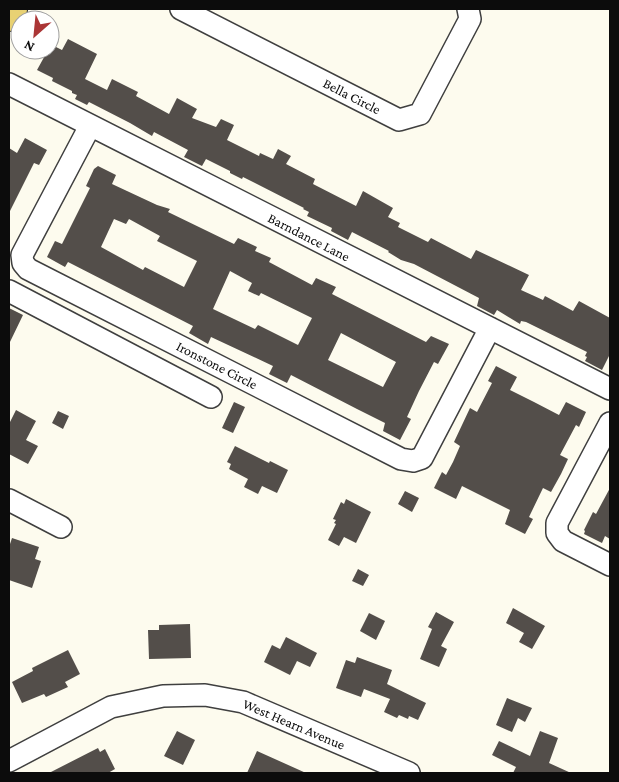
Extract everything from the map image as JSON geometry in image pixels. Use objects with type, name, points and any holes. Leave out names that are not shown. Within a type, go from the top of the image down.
[{"type":"main road","points":[[9,17],[13,9]]},
{"type":"street","name":"Bella Circle","points":[[182,9],[399,120],[420,114],[470,19],[468,9]]},
{"type":"street","name":"Barndance Lane","points":[[9,84],[610,389]]},
{"type":"street","name":"Ironstone Circle","points":[[90,126],[22,255],[23,264],[28,269],[401,459],[413,460],[422,458],[490,328]]},
{"type":"street","points":[[9,291],[211,397]]},
{"type":"street","points":[[610,423],[557,523],[557,533],[563,541],[610,565]]},
{"type":"street","points":[[9,500],[61,526]]},
{"type":"street","name":"West Hearn Avenue","points":[[9,761],[111,707],[163,696],[205,695],[243,702],[409,773]]},
{"type":"building","points":[[68,39],[97,54],[85,79],[107,90],[112,79],[138,92],[136,96],[169,114],[177,98],[197,109],[192,118],[216,127],[221,119],[234,125],[227,140],[259,156],[260,153],[273,159],[278,149],[291,156],[286,164],[315,179],[313,184],[356,206],[363,191],[393,208],[388,217],[400,223],[398,227],[428,242],[431,238],[471,259],[476,250],[529,275],[521,290],[543,300],[545,296],[573,311],[579,301],[610,318],[610,354],[602,370],[585,361],[587,352],[526,322],[521,321],[520,324],[497,310],[494,315],[477,306],[479,298],[414,264],[401,260],[389,251],[352,232],[348,240],[331,231],[332,228],[307,216],[309,212],[304,208],[243,177],[242,179],[230,173],[230,171],[206,159],[202,166],[184,157],[188,150],[154,132],[152,136],[89,102],[87,105],[75,99],[77,95],[72,93],[72,91],[52,81],[53,78],[37,70],[42,60],[60,60],[60,49],[62,50]]},
{"type":"building","points":[[25,138],[47,150],[39,165],[34,163],[9,213],[9,148],[17,153]]},
{"type":"building","points":[[98,166],[116,175],[112,184],[170,209],[168,212],[234,244],[238,238],[257,247],[255,251],[271,258],[269,262],[312,285],[316,278],[336,287],[332,294],[426,342],[431,336],[449,344],[438,364],[434,362],[419,391],[407,417],[411,419],[400,440],[383,431],[385,423],[291,375],[287,383],[269,374],[273,366],[211,337],[208,344],[189,333],[193,326],[68,262],[65,267],[47,257],[55,241],[62,244],[90,188],[86,186],[94,169]],"holes":[[[114,219],[126,224],[129,219],[160,236],[157,241],[197,261],[184,287],[145,267],[143,270],[101,247]],[[230,271],[252,283],[248,291],[259,296],[261,293],[312,318],[298,345],[258,325],[255,329],[213,309]],[[341,333],[396,362],[383,387],[328,360]]]},
{"type":"building","points":[[9,308],[23,315],[9,344]]},
{"type":"building","points":[[496,366],[517,377],[510,390],[559,415],[566,402],[586,412],[579,427],[576,425],[560,455],[568,459],[561,474],[551,492],[543,488],[529,517],[533,519],[525,534],[505,524],[510,510],[462,486],[456,499],[434,488],[442,472],[446,475],[453,462],[460,446],[454,442],[470,408],[477,412],[492,383],[488,381]]},
{"type":"building","points":[[234,402],[245,407],[233,433],[222,428]]},
{"type":"building","points":[[16,410],[36,421],[26,440],[38,446],[28,464],[9,454],[9,424]]},
{"type":"building","points":[[58,411],[69,416],[63,429],[52,423]]},
{"type":"building","points":[[235,446],[288,470],[277,493],[262,486],[258,494],[244,487],[248,479],[229,469],[231,464],[227,462]]},
{"type":"building","points":[[610,488],[610,539],[605,536],[602,543],[584,534],[584,530],[593,512],[596,514]]},
{"type":"building","points":[[405,491],[419,498],[412,512],[398,504]]},
{"type":"building","points":[[346,499],[371,512],[356,543],[344,537],[339,546],[328,540],[336,524],[334,523],[336,520],[333,519],[341,502],[344,504]]},
{"type":"building","points":[[12,538],[39,547],[35,559],[41,561],[32,588],[9,580],[9,547]]},
{"type":"building","points":[[358,569],[369,575],[363,586],[352,581]]},
{"type":"building","points":[[513,608],[545,626],[532,649],[519,642],[524,633],[506,623]]},
{"type":"building","points":[[436,612],[454,622],[441,646],[447,649],[439,667],[420,659],[432,629],[428,627]]},
{"type":"building","points":[[369,613],[385,621],[376,640],[360,631]]},
{"type":"building","points":[[190,624],[191,658],[149,659],[148,630],[159,630],[159,625]]},
{"type":"building","points":[[286,637],[317,653],[310,667],[297,661],[290,675],[264,662],[272,645],[280,649]]},
{"type":"building","points":[[68,650],[80,674],[65,682],[68,687],[46,697],[44,694],[22,703],[12,682],[33,671],[32,668]]},
{"type":"building","points":[[357,657],[392,670],[387,684],[426,703],[418,720],[409,716],[408,719],[399,715],[397,718],[384,712],[390,699],[364,689],[361,697],[336,688],[346,660],[355,663]]},
{"type":"building","points":[[507,698],[532,708],[525,722],[518,718],[512,732],[496,725]]},
{"type":"building","points":[[177,731],[195,740],[183,765],[164,756]]},
{"type":"building","points":[[540,731],[558,738],[549,763],[571,773],[513,773],[516,767],[492,755],[499,741],[530,756]]},
{"type":"building","points":[[98,748],[100,752],[105,749],[115,769],[108,773],[49,773]]},
{"type":"building","points":[[257,751],[306,773],[247,773]]}]
